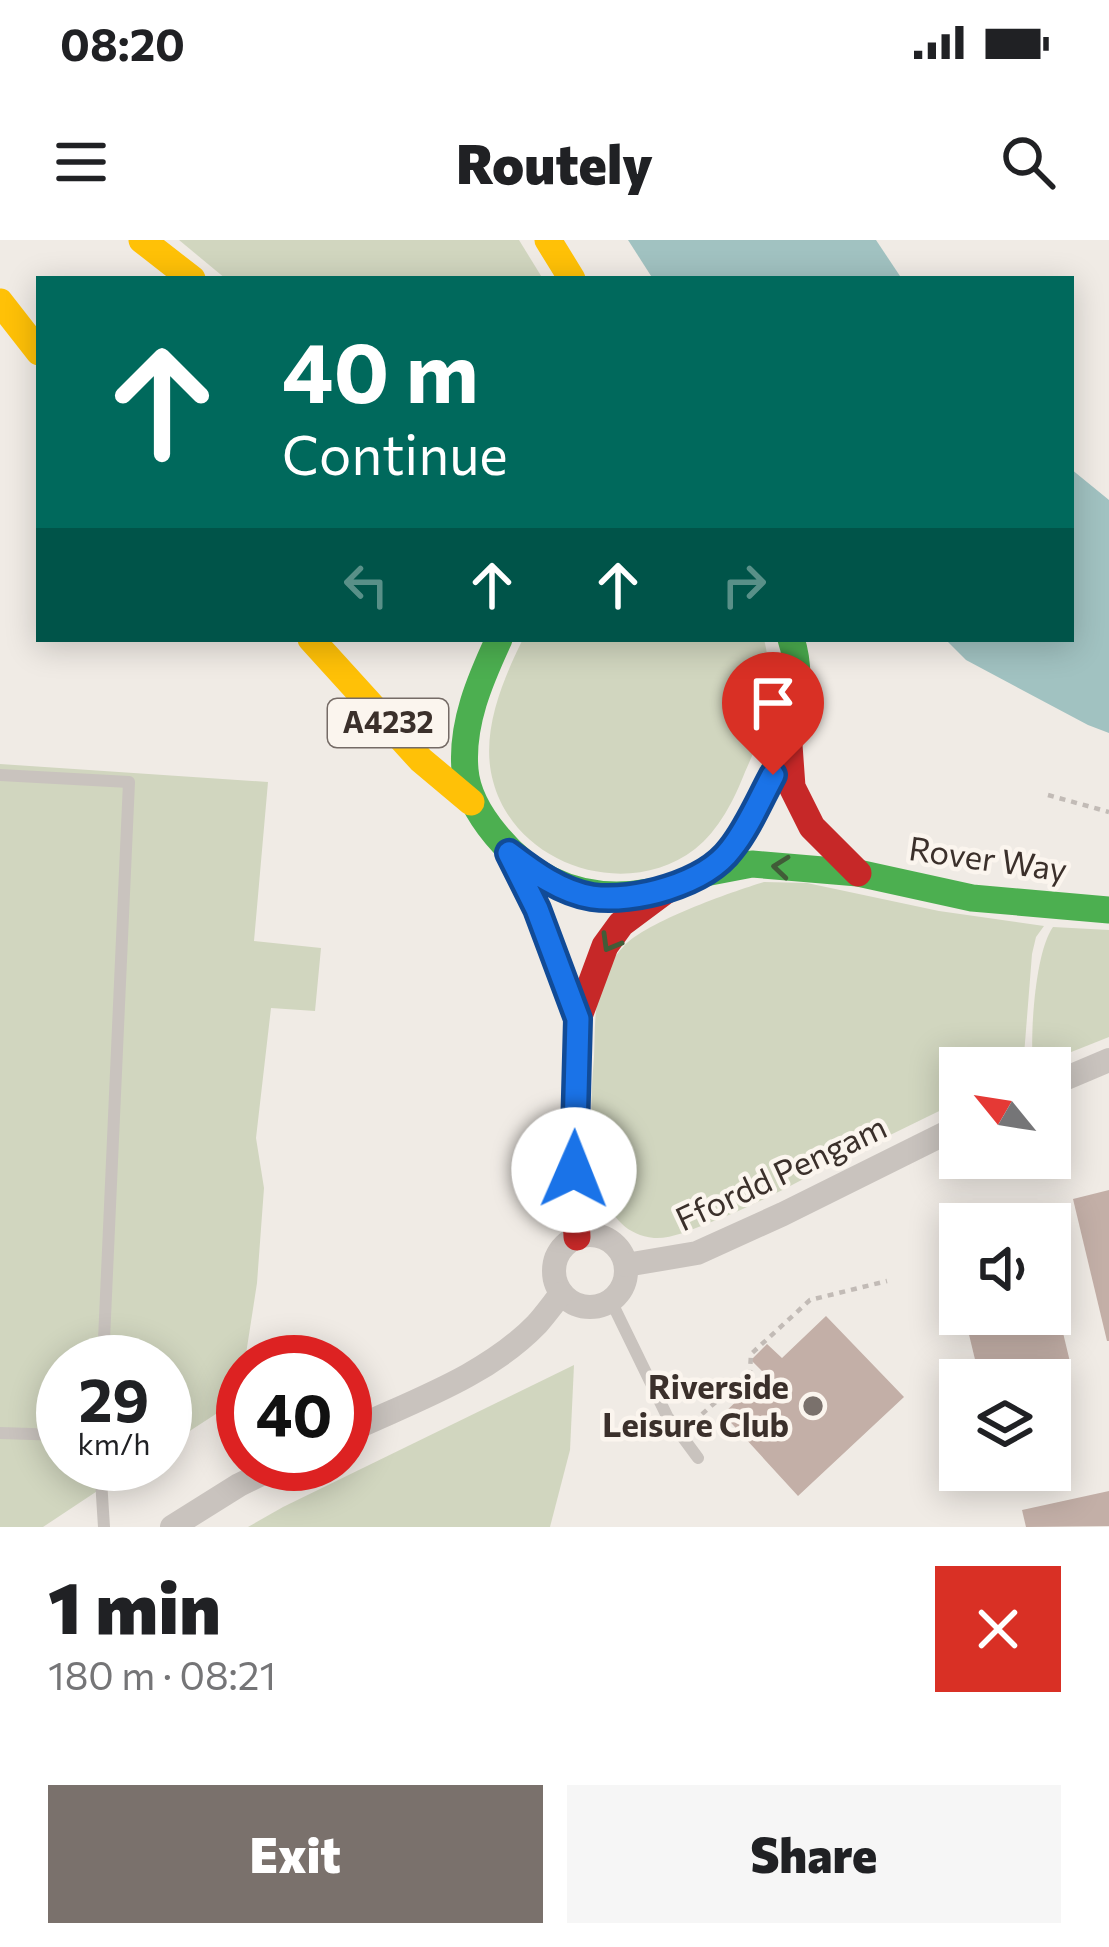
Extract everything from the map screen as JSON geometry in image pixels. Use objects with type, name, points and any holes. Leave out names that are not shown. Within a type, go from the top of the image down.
[{"type":"main road","points":[[142,240],[189,276]]},
{"type":"main road","points":[[548,240],[570,276]]},
{"type":"main road","points":[[0,302],[36,348]]},
{"type":"main road","name":"A4232","points":[[313,642],[421,760],[471,802]]},
{"type":"main road","points":[[498,642],[466,724],[465,773],[471,802],[509,853],[568,890],[595,897],[670,888],[705,873],[731,850],[773,775],[788,731],[798,681],[792,642]]},
{"type":"main road","name":"Rover Way","points":[[788,731],[792,788],[812,827],[858,873]]},
{"type":"main road","name":"Rover Way","points":[[705,873],[752,864],[858,873],[972,898],[1109,910]]},
{"type":"main road","points":[[577,1237],[578,1019],[604,946],[621,923],[670,888]]},
{"type":"street","points":[[509,853],[537,909],[578,1019]]},
{"type":"street","points":[[1071,1076],[1109,1060]]},
{"type":"street","name":"Ffordd Pengam","points":[[626,1265],[697,1252],[939,1136]]},
{"type":"street","points":[[598,1235],[608,1240],[626,1265],[623,1286],[601,1306],[579,1306],[556,1286],[553,1267],[561,1249],[577,1237],[598,1235]]},
{"type":"street","points":[[372,1420],[464,1377],[502,1353],[536,1325],[561,1294]]},
{"type":"street","points":[[172,1527],[229,1491]]},
{"type":"lane","points":[[0,775],[129,782],[105,1335]]},
{"type":"lane","points":[[610,1301],[652,1389],[698,1458]]},
{"type":"lane","points":[[0,1433],[36,1434]]},
{"type":"lane","points":[[102,1491],[104,1527]]},
{"type":"path","points":[[1048,795],[1109,812]]},
{"type":"path","points":[[680,1433],[750,1372],[751,1354],[810,1300],[887,1281]]},
{"type":"green space","points":[[179,240],[519,240],[541,276],[222,276]]},
{"type":"green space","points":[[522,642],[764,642],[770,677],[765,722],[731,804],[695,849],[667,865],[637,873],[607,873],[548,853],[524,835],[505,810],[493,781],[489,745],[501,690]]},
{"type":"green space","points":[[0,764],[268,782],[254,941],[321,948],[315,1011],[271,1008],[256,1138],[264,1188],[249,1335],[216,1335],[216,1414],[192,1429],[192,1335],[36,1335],[36,1491],[97,1491],[43,1527],[0,1527]]},
{"type":"green space","points":[[764,882],[807,883],[939,911],[1044,926],[1032,954],[1025,1047],[939,1047],[939,1111],[725,1217],[674,1236],[654,1238],[630,1230],[613,1214],[595,1164],[596,1009],[603,981],[624,946],[651,927]]},
{"type":"green space","points":[[1053,927],[1109,930],[1109,1037],[1071,1052],[1071,1047],[1032,1047],[1035,993]]},
{"type":"green space","points":[[574,1365],[570,1450],[550,1527],[248,1527],[316,1491],[372,1491],[372,1464]]},
{"type":"water","points":[[628,240],[876,240],[900,276],[651,276]]},
{"type":"water","points":[[1074,471],[1109,500],[1109,733],[966,660],[948,642],[1074,642]]},
{"type":"building","points":[[1109,1190],[1109,1341],[1107,1341],[1073,1199]]},
{"type":"building","name":"Riverside Leisure Club","points":[[826,1316],[904,1397],[798,1496],[723,1414],[765,1374],[751,1360],[767,1344],[782,1358]]},
{"type":"building","points":[[969,1335],[1064,1335],[1069,1359],[975,1359]]},
{"type":"building","points":[[1109,1491],[1109,1526],[1026,1527],[1022,1510]]},
{"type":"traffic: fast","points":[[498,642],[479,686],[466,736],[465,770],[476,805],[490,828],[528,866],[564,886],[605,895],[665,889],[695,878],[720,860],[741,835],[771,777],[792,717],[797,670],[792,642]]},
{"type":"traffic: fast","points":[[705,873],[752,864],[858,873],[972,898],[1109,910]]},
{"type":"traffic: slow","points":[[142,240],[188,276]]},
{"type":"traffic: slow","points":[[548,240],[570,276]]},
{"type":"traffic: slow","points":[[0,302],[36,348]]},
{"type":"traffic: slow","points":[[314,642],[421,760],[471,802]]},
{"type":"traffic: jam","points":[[788,731],[792,787],[812,827],[858,873]]},
{"type":"traffic: jam","points":[[577,1237],[578,1019],[605,946],[621,924],[668,889]]},
{"type":"place","name":"Riverside Leisure Club","points":[[813,1406]]},
{"type":"route","points":[[574,1170],[578,1019],[537,909],[509,853],[568,890],[595,897],[670,888],[705,873],[731,850],[773,775]]}]
